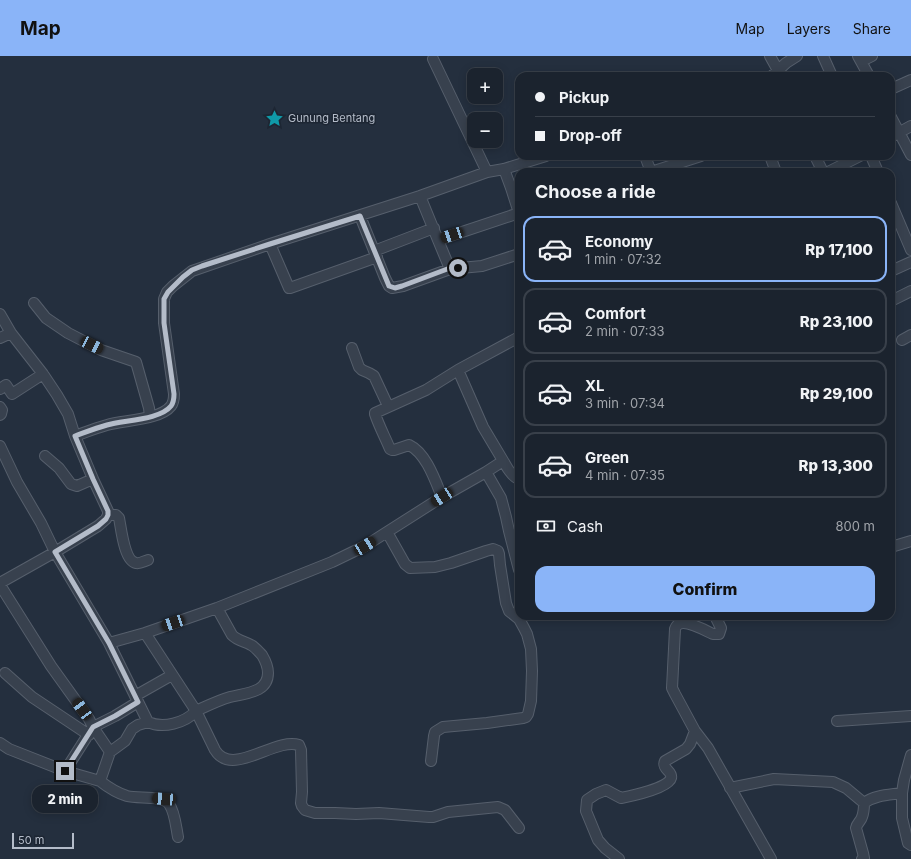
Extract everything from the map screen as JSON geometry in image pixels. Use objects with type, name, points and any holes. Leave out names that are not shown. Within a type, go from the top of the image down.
[{"type":"street","points":[[770,56],[776,72]]},
{"type":"street","points":[[779,72],[786,63],[797,56]]},
{"type":"street","points":[[823,56],[830,72]]},
{"type":"street","points":[[867,72],[860,59],[872,56]]},
{"type":"street","points":[[433,59],[487,172]]},
{"type":"street","points":[[895,87],[911,80]]},
{"type":"street","points":[[911,126],[895,134],[911,155]]},
{"type":"street","points":[[75,436],[107,425],[150,417],[172,405],[174,394],[164,323],[163,301],[173,286],[192,270],[360,216],[487,172],[504,169],[533,160]]},
{"type":"street","points":[[675,168],[692,160]]},
{"type":"street","points":[[836,168],[852,160]]},
{"type":"street","points":[[504,169],[515,201]]},
{"type":"street","points":[[420,196],[450,268]]},
{"type":"street","points":[[895,212],[911,250]]},
{"type":"street","points":[[438,240],[515,215]]},
{"type":"street","points":[[360,216],[387,282],[392,288],[411,284],[450,268],[482,266],[515,255]]},
{"type":"street","points":[[270,244],[290,288],[375,254],[434,228]]},
{"type":"street","points":[[895,269],[911,262]]},
{"type":"street","points":[[895,299],[911,291]]},
{"type":"street","points":[[34,303],[46,318],[68,333],[101,350],[136,362],[149,408],[150,417]]},
{"type":"street","points":[[0,314],[11,333],[43,374],[68,414],[75,436],[108,511],[106,519],[98,526],[0,584],[51,666],[89,719],[91,731]]},
{"type":"street","points":[[0,338],[11,333]]},
{"type":"street","points":[[442,497],[434,476],[423,457],[416,449],[409,445],[394,450],[390,449],[374,414],[388,406],[426,390],[458,370],[515,339]]},
{"type":"street","points":[[352,348],[359,367],[374,376],[388,406]]},
{"type":"street","points":[[458,370],[483,427],[503,461],[515,477]]},
{"type":"street","points":[[0,389],[6,385],[12,394],[43,374]]},
{"type":"street","points":[[0,407],[2,410],[0,415]]},
{"type":"street","points":[[0,446],[55,552],[109,643],[148,722],[156,726],[175,723],[186,719],[196,711],[229,697],[255,691],[264,685],[268,680],[268,668],[262,656],[250,644],[235,638],[232,635],[217,608]]},
{"type":"street","points":[[45,456],[59,468],[71,484],[77,486],[93,479]]},
{"type":"street","points":[[109,643],[145,633],[217,608],[354,552],[503,461]]},
{"type":"street","points":[[486,472],[501,498],[506,517],[514,530]]},
{"type":"street","points":[[108,515],[116,515],[120,518],[127,555],[133,563],[137,564],[148,560]]},
{"type":"street","points":[[387,532],[405,564],[410,568],[434,567],[493,549],[496,550],[499,554],[506,604],[509,611],[515,614]]},
{"type":"street","points":[[895,546],[911,541]]},
{"type":"street","points":[[431,761],[435,732],[443,727],[523,718],[528,714],[531,701],[531,649],[527,634],[520,620]]},
{"type":"street","points":[[717,620],[721,628],[719,634],[713,634],[691,624],[677,624],[675,629],[672,688],[695,731],[708,748],[771,859]]},
{"type":"street","points":[[145,633],[196,711],[218,754],[222,758],[233,760],[282,745],[299,745],[301,748],[301,804],[308,812],[356,814],[379,813],[434,817],[448,812],[498,807],[505,810],[519,828]]},
{"type":"street","points":[[6,673],[32,697],[70,722],[91,731],[110,752]]},
{"type":"street","points":[[65,771],[91,731],[115,716],[172,675]]},
{"type":"street","points":[[70,722],[82,709]]},
{"type":"street","points":[[837,721],[911,716]]},
{"type":"street","points":[[100,782],[110,752],[125,741],[132,729],[138,725],[148,722]]},
{"type":"street","points":[[619,859],[605,848],[598,840],[586,811],[587,800],[606,790],[621,798],[645,793],[667,783],[672,777],[664,765],[665,761],[686,749],[690,744],[695,731]]},
{"type":"street","points":[[0,743],[9,749],[65,771],[100,782],[109,789],[129,797],[164,799],[169,803],[173,810],[178,837]]},
{"type":"street","points":[[911,755],[902,793],[902,818],[908,843],[911,845]]},
{"type":"street","points":[[730,788],[774,779],[833,782],[846,788],[864,803]]},
{"type":"street","points":[[862,859],[864,858],[856,828],[862,816],[864,803],[869,799],[902,793]]},
{"type":"place","name":"Gunung Bentang","points":[[275,118]]},
{"type":"route","points":[[65,771],[93,727],[138,702],[109,643],[55,552],[98,526],[106,519],[108,515],[108,511],[75,436],[107,425],[150,417],[160,413],[172,405],[174,394],[164,323],[163,301],[168,292],[192,270],[202,266],[360,216],[385,278],[389,286],[392,288],[411,284],[450,268],[458,268]]}]
